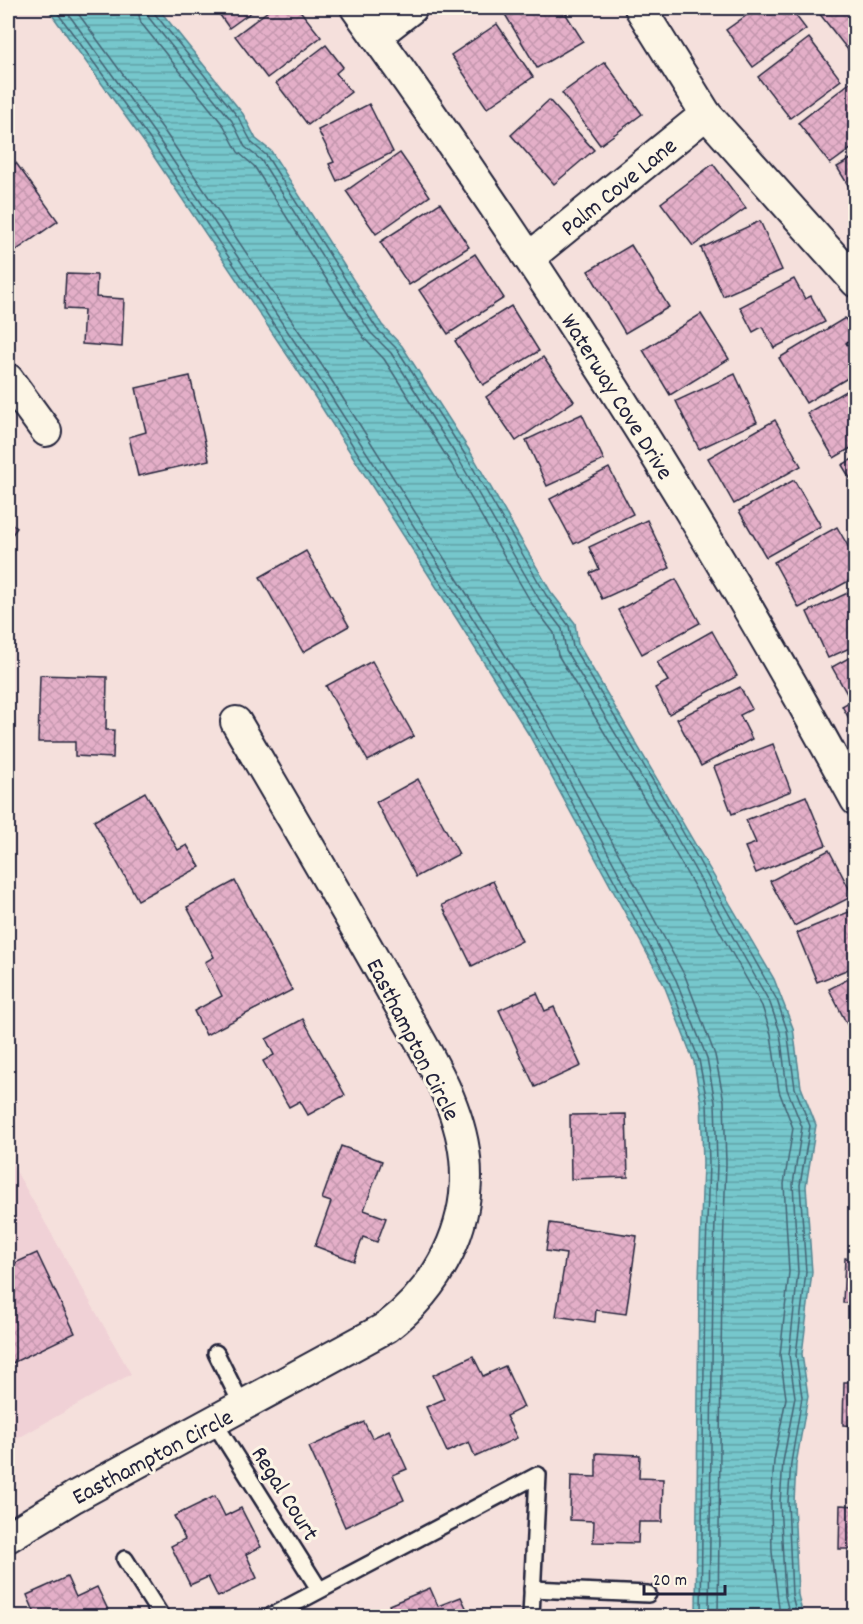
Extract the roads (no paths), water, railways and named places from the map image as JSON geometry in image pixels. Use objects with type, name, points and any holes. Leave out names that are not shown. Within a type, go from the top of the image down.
[{"type":"street","name":"Waterway Cove Drive","points":[[356,8],[530,257],[660,461],[761,630],[855,800]]},
{"type":"street","points":[[376,36],[412,8]]},
{"type":"street","points":[[644,9],[706,114],[855,282]]},
{"type":"street","name":"Palm Cove Lane","points":[[530,257],[706,114]]},
{"type":"street","points":[[8,379],[46,431]]},
{"type":"street","name":"Easthampton Circle","points":[[8,1537],[74,1497],[368,1338],[404,1314],[432,1282],[452,1245],[459,1224],[466,1182],[463,1139],[449,1099],[338,895],[236,722]]},
{"type":"lane","points":[[216,1353],[243,1407]]},
{"type":"lane","name":"Regal Court","points":[[214,1422],[320,1589]]},
{"type":"lane","points":[[272,1617],[320,1589],[538,1475],[531,1617]]},
{"type":"lane","points":[[125,1559],[161,1617]]},
{"type":"lane","points":[[532,1589],[648,1594]]},
{"type":"water","points":[[47,8],[158,8],[243,114],[256,139],[271,151],[382,325],[402,346],[471,453],[551,592],[575,623],[578,644],[774,979],[793,1028],[801,1087],[816,1125],[806,1186],[812,1272],[802,1354],[808,1396],[796,1464],[794,1502],[798,1595],[803,1616],[696,1616],[699,1280],[703,1163],[701,1102],[694,1062],[664,985],[529,735],[458,621],[306,383],[144,142]]}]
